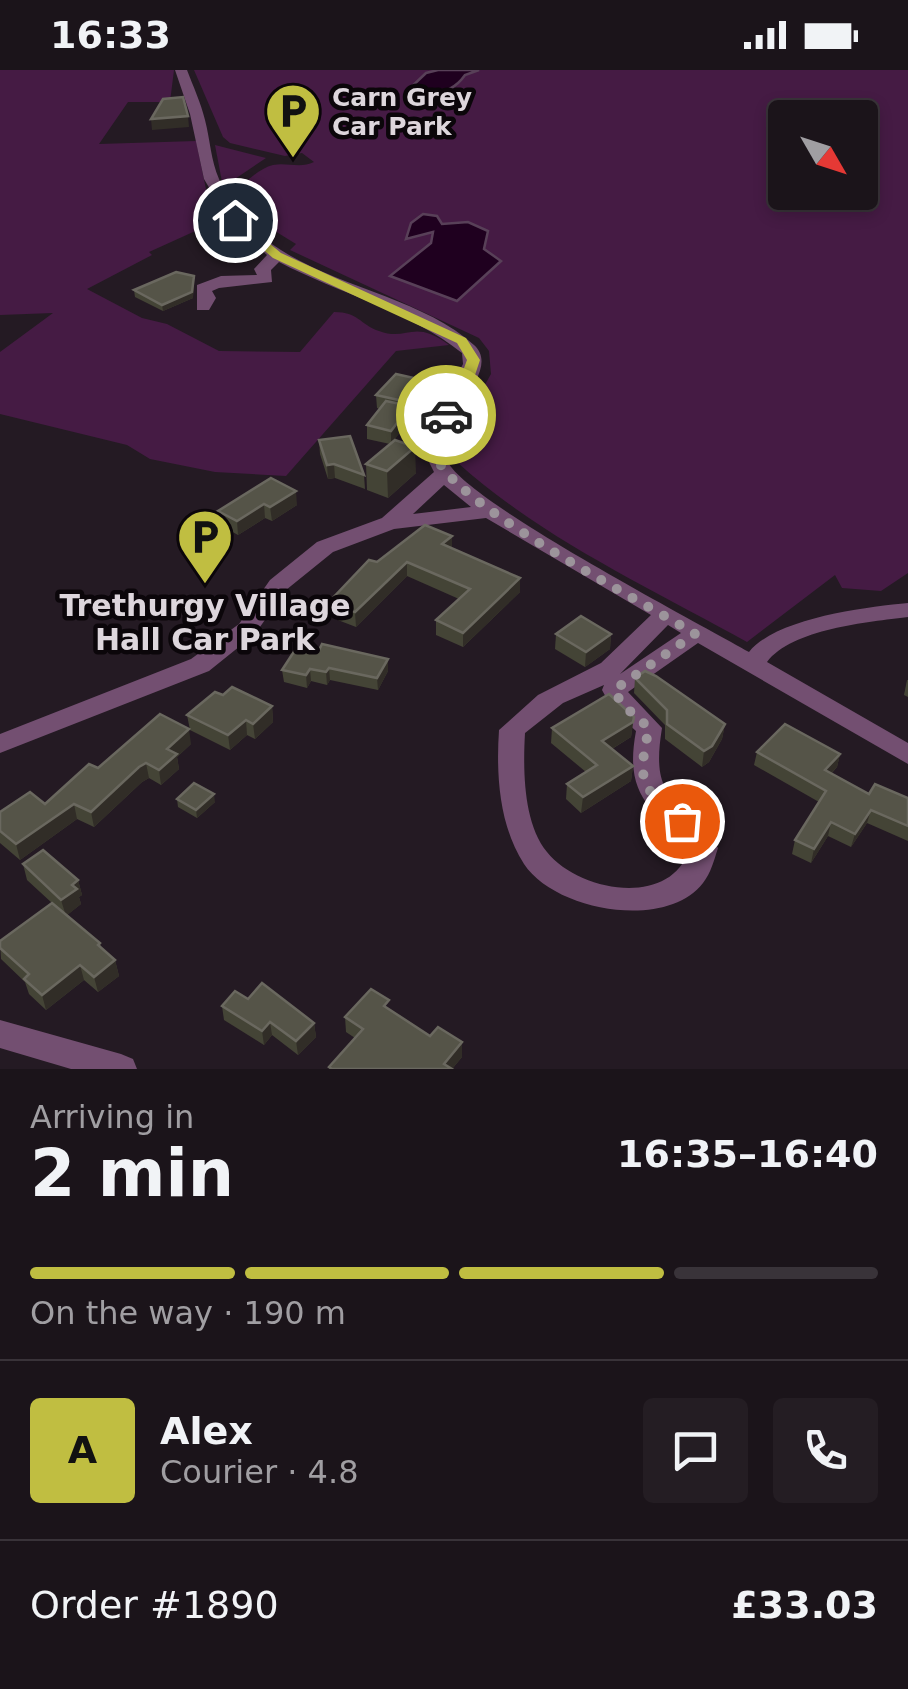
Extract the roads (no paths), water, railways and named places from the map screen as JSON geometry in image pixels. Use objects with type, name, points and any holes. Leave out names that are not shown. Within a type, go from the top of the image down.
[{"type":"street","points":[[180,70],[197,114],[211,179],[235,220],[277,255],[334,284],[443,329],[471,351],[471,370],[436,435],[434,454],[446,473],[490,512],[908,755]]},
{"type":"street","points":[[203,306],[208,298],[203,288],[233,277],[260,281],[266,278],[262,269],[277,255]]},
{"type":"street","points":[[390,523],[446,473]]},
{"type":"street","points":[[0,744],[200,664],[247,629],[278,585],[326,547],[390,523],[490,512]]},
{"type":"street","points":[[751,666],[769,642],[851,616],[908,610]]},
{"type":"street","points":[[665,616],[597,680],[568,690],[534,710],[512,730],[508,771],[520,815],[536,859],[562,882],[593,896],[624,899],[661,894],[692,877],[704,848],[682,821],[648,793],[642,772],[649,728],[622,704],[614,690],[695,634]]},
{"type":"street","points":[[0,1034],[120,1069]]},
{"type":"place","name":"Carn Grey Car Park","points":[[293,160]]},
{"type":"place","name":"Trethurgy Village Hall Car Park","points":[[205,586]]}]
